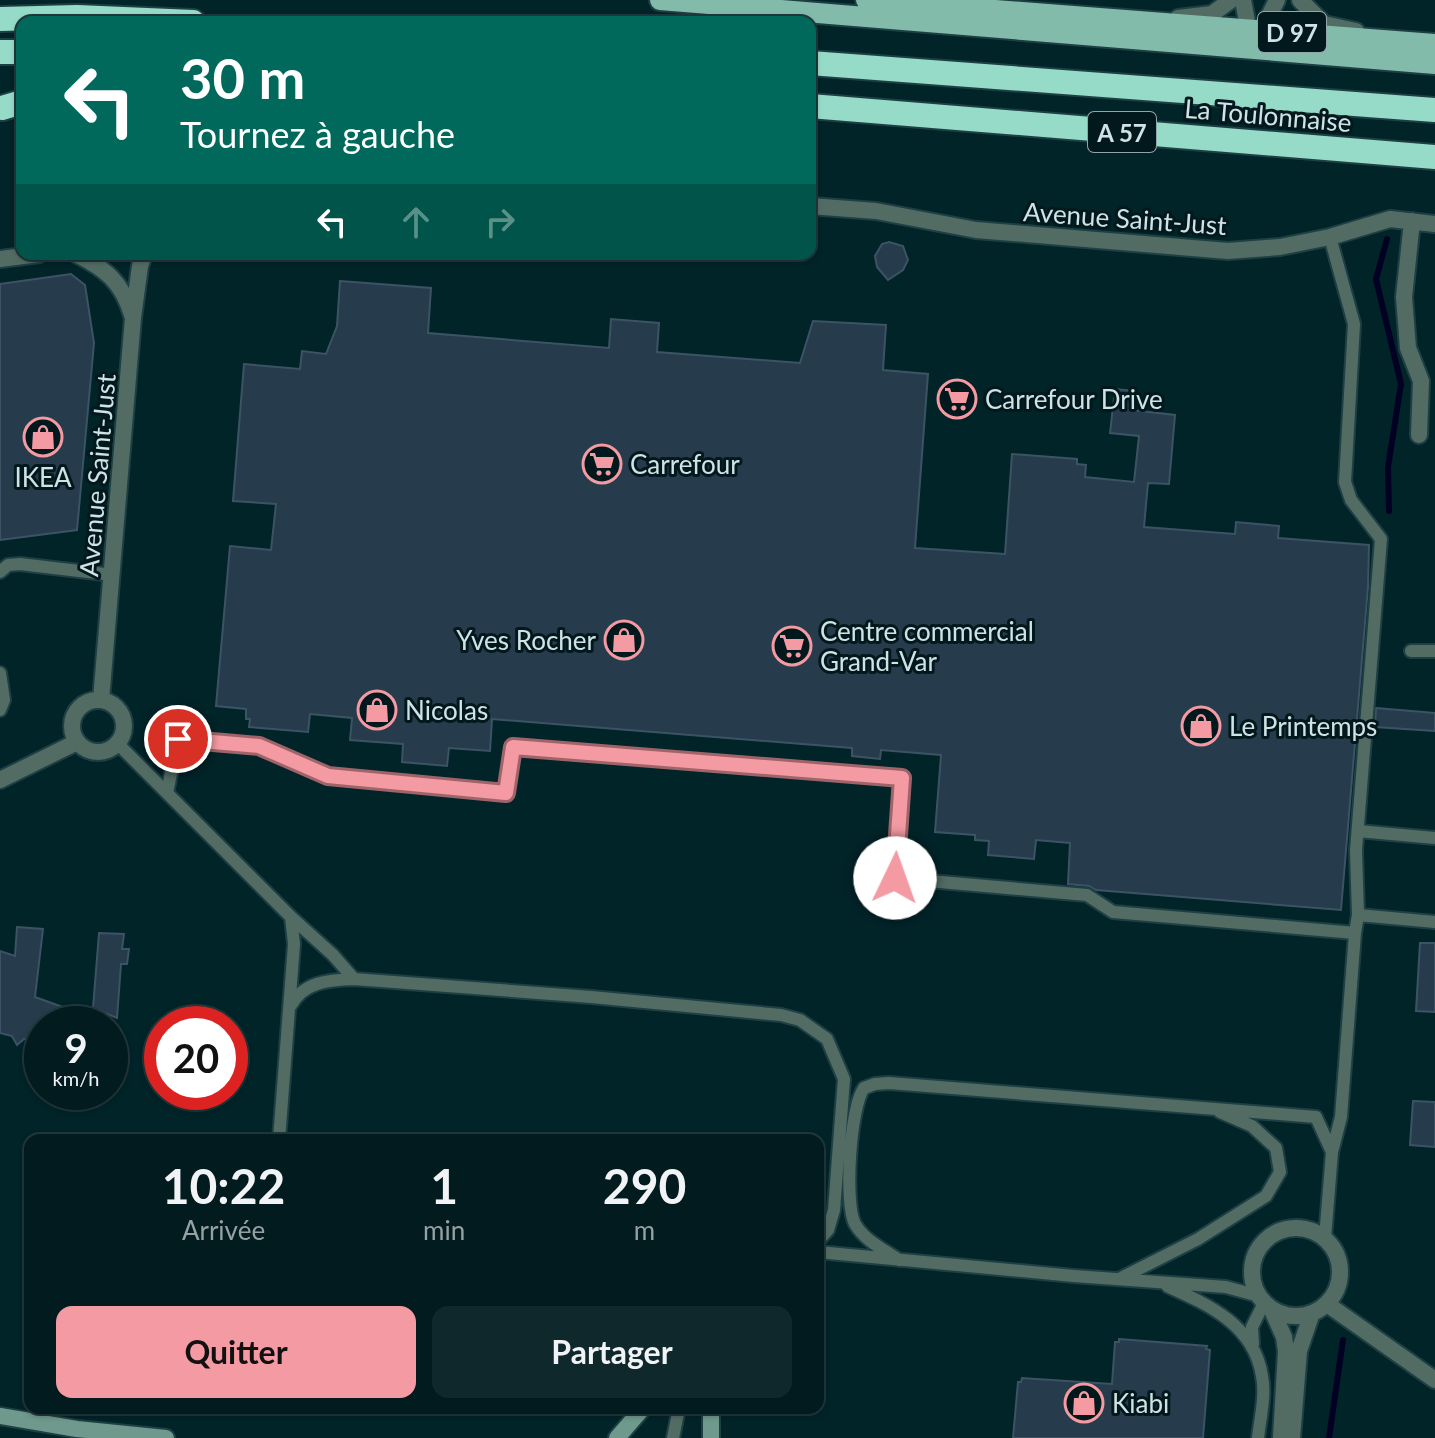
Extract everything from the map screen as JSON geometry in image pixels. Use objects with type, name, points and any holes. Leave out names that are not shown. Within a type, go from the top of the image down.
[{"type":"highway","name":"La Toulonnaise","points":[[816,63],[1435,110]]},
{"type":"highway","name":"La Toulonnaise","points":[[816,106],[1435,157]]},
{"type":"main road","name":"D 97","points":[[660,0],[1435,44]]},
{"type":"main road","name":"D 97","points":[[866,0],[1148,21],[1435,64]]},
{"type":"main road","points":[[617,1438],[638,1414]]},
{"type":"main road","points":[[711,1414],[711,1438]]},
{"type":"main road","points":[[0,1416],[77,1429],[166,1438]]},
{"type":"street","points":[[1148,21],[1212,14],[1231,0]]},
{"type":"street","points":[[1243,0],[1255,35]]},
{"type":"street","points":[[1255,35],[1277,0]]},
{"type":"street","points":[[1300,0],[1324,24],[1409,42]]},
{"type":"street","name":"Avenue Saint-Just","points":[[816,206],[876,211],[976,230],[1228,251],[1280,247],[1330,237],[1390,219],[1435,224]]},
{"type":"street","points":[[1412,221],[1404,297],[1408,348],[1421,381],[1419,435]]},
{"type":"street","points":[[86,260],[116,281],[126,295],[133,318]]},
{"type":"street","name":"Avenue Saint-Just","points":[[101,700],[133,318],[142,260]]},
{"type":"street","points":[[101,700],[110,703],[122,718],[122,736],[108,750],[98,752],[84,748],[72,732],[77,711],[89,702],[101,700]]},
{"type":"street","points":[[0,780],[77,742]]},
{"type":"street","points":[[1265,1303],[1284,1315],[1298,1316],[1312,1313],[1327,1304],[1339,1283],[1341,1271],[1333,1248],[1325,1238],[1299,1227],[1272,1234],[1255,1256],[1252,1269],[1253,1283],[1284,1337],[1286,1351],[1281,1438]]},
{"type":"street","points":[[1327,1304],[1435,1380]]},
{"type":"street","points":[[1292,1438],[1299,1351],[1312,1313]]},
{"type":"lane","points":[[1325,1238],[1332,1152],[1341,1117],[1358,915],[1358,831],[1381,539],[1351,500],[1345,482],[1354,324],[1330,237]]},
{"type":"lane","points":[[0,572],[8,565],[20,564],[113,575]]},
{"type":"lane","points":[[1411,651],[1435,651]]},
{"type":"lane","points":[[0,673],[4,700],[0,710]]},
{"type":"lane","points":[[167,793],[178,739],[259,746],[328,776],[506,793],[513,747],[902,778],[895,878],[1087,895],[1113,912],[1355,933]]},
{"type":"lane","points":[[117,743],[354,979]]},
{"type":"lane","points":[[1358,831],[1435,838]]},
{"type":"lane","points":[[1358,915],[1435,922]]},
{"type":"lane","points":[[279,1134],[294,944],[291,917]]},
{"type":"lane","points":[[290,1006],[298,992],[311,985],[354,979],[591,997],[781,1015],[800,1020],[827,1039],[844,1079],[834,1210],[824,1234]]},
{"type":"lane","points":[[899,1260],[867,1239],[854,1222],[849,1201],[855,1108],[864,1088],[875,1084],[1316,1117],[1332,1152]]},
{"type":"lane","points":[[1118,1279],[1198,1239],[1266,1196],[1280,1172],[1276,1148],[1252,1126],[1212,1108]]},
{"type":"lane","points":[[824,1253],[1226,1287],[1265,1303],[1252,1327],[1251,1336],[1263,1377],[1258,1438]]},
{"type":"lane","points":[[1157,1282],[1210,1305],[1235,1323],[1255,1350]]},
{"type":"lane","points":[[673,1438],[678,1414]]},
{"type":"building","points":[[889,242],[903,246],[908,260],[903,270],[888,280],[877,267],[875,256],[882,244]]},
{"type":"building","name":"IKEA","points":[[71,274],[85,285],[94,343],[77,530],[0,540],[0,284]]},
{"type":"building","name":"Centre commercial Grand-Var","points":[[340,281],[431,288],[428,333],[609,348],[611,319],[659,323],[657,352],[800,363],[813,321],[886,325],[883,370],[928,374],[915,548],[1005,554],[1012,454],[1077,459],[1077,464],[1086,465],[1085,477],[1134,482],[1139,436],[1110,433],[1115,389],[1134,391],[1132,410],[1175,415],[1169,484],[1148,483],[1144,527],[1235,534],[1236,522],[1279,526],[1278,538],[1369,545],[1341,910],[1096,890],[1089,886],[1068,884],[1070,843],[1036,840],[1034,859],[988,855],[989,841],[975,840],[975,835],[935,832],[941,755],[881,750],[880,759],[852,756],[852,748],[492,719],[490,751],[449,748],[447,766],[402,762],[403,744],[350,740],[352,718],[310,714],[308,732],[249,727],[246,709],[216,706],[230,546],[271,550],[276,504],[233,501],[244,364],[300,369],[302,351],[326,354],[337,326]]},
{"type":"building","points":[[1376,708],[1435,713],[1435,731],[1375,727]]},
{"type":"building","points":[[17,927],[43,929],[35,997],[60,1006],[24,1006],[24,1039],[17,1045],[12,1036],[0,1033],[0,951],[15,956]]},
{"type":"building","points":[[99,933],[124,934],[122,949],[129,949],[127,964],[121,964],[118,1006],[93,1006]]},
{"type":"building","points":[[1420,943],[1435,943],[1435,1012],[1416,1011]]},
{"type":"building","points":[[1413,1101],[1435,1102],[1435,1147],[1410,1145]]},
{"type":"building","points":[[1119,1339],[1207,1346],[1206,1349],[1210,1350],[1203,1438],[1013,1438],[1018,1382],[1022,1378],[1112,1384],[1115,1342]]},
{"type":"waterway","points":[[1387,239],[1376,279],[1401,384],[1388,467],[1389,511]]},
{"type":"waterway","points":[[1329,1438],[1343,1340]]},
{"type":"place","name":"Carrefour Drive","points":[[957,399]]},
{"type":"place","name":"IKEA","points":[[43,437]]},
{"type":"place","name":"Carrefour","points":[[602,464]]},
{"type":"place","name":"Yves Rocher","points":[[624,640]]},
{"type":"place","name":"Centre commercial Grand-Var","points":[[792,646]]},
{"type":"place","name":"Nicolas","points":[[377,710]]},
{"type":"place","name":"Le Printemps","points":[[1201,726]]},
{"type":"place","name":"Kiabi","points":[[1084,1403]]},
{"type":"route","points":[[178,739],[259,746],[328,776],[506,793],[513,747],[902,778],[895,878]]}]
